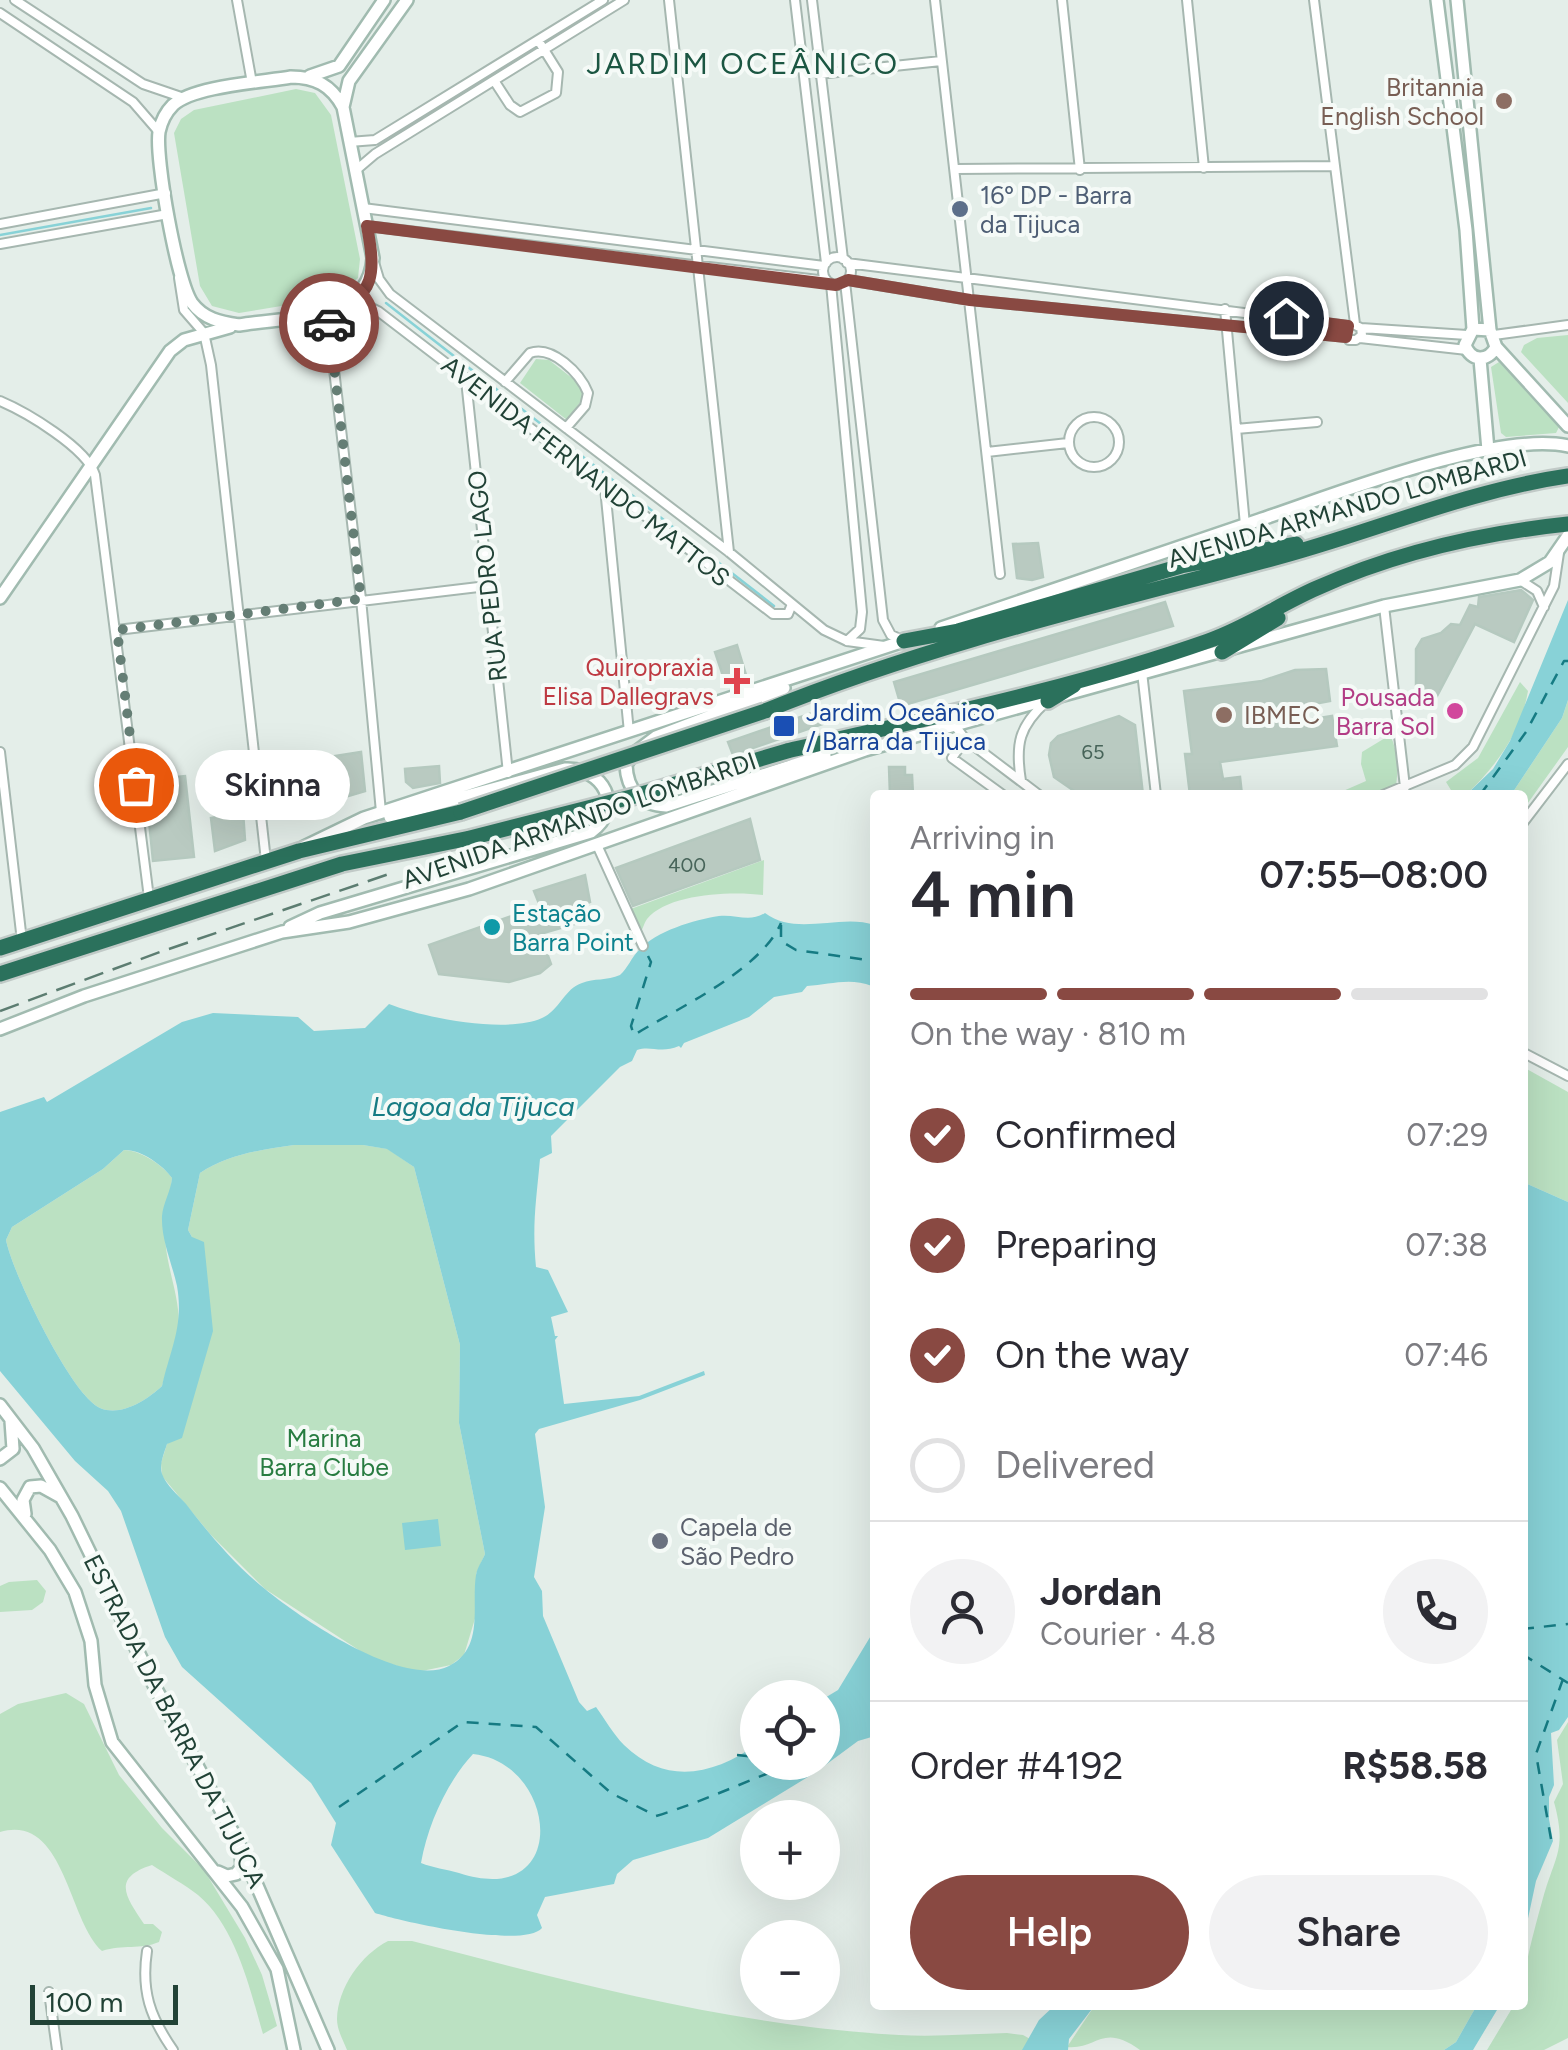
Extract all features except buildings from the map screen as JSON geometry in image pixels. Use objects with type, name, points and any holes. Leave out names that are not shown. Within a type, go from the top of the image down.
[{"type":"highway","name":"AVENIDA ARMANDO LOMBARDI","points":[[0,948],[299,851],[461,812],[765,711],[867,671],[1153,588],[1272,559],[1498,489],[1568,476]]},
{"type":"highway","name":"AVENIDA ARMANDO LOMBARDI","points":[[0,974],[342,864],[470,838],[635,796],[787,750],[944,715],[1211,640],[1355,573],[1446,544],[1568,524]]},
{"type":"highway","points":[[896,644],[958,632],[1182,566],[1334,538]]},
{"type":"highway","points":[[1222,652],[1355,573]]},
{"type":"highway","points":[[1048,701],[1090,675]]},
{"type":"main road","points":[[239,325],[204,315],[189,299],[178,274],[159,132],[168,111],[184,98],[308,77],[338,66],[384,0]]},
{"type":"main road","points":[[342,107],[349,81],[407,0]]},
{"type":"main road","points":[[1437,0],[1466,230],[1470,332],[1467,350],[1480,359]]},
{"type":"main road","points":[[1456,0],[1494,338],[1490,356],[1480,359]]},
{"type":"main road","points":[[0,598],[170,352],[204,333],[349,305],[368,284],[373,258],[342,107],[330,89],[308,77]]},
{"type":"main road","points":[[1466,230],[1483,228]]},
{"type":"main road","points":[[1470,332],[1494,338],[1568,426]]},
{"type":"main road","points":[[1480,359],[1488,450]]},
{"type":"main road","name":"AVENIDA ARMANDO LOMBARDI","points":[[299,851],[344,826],[381,812],[629,733],[1390,476],[1488,450],[1556,443],[1568,446]]},
{"type":"main road","name":"AVENIDA ARMANDO LOMBARDI","points":[[0,1029],[84,996],[282,932],[349,922],[412,906],[865,750],[1384,606],[1520,580],[1542,570],[1559,553],[1568,536]]},
{"type":"main road","points":[[828,666],[749,704],[644,744],[626,765],[631,786],[645,802],[666,806],[774,769],[865,750]]},
{"type":"main road","points":[[282,932],[320,914],[591,832],[604,820],[608,798],[602,781],[594,774],[564,769],[344,826]]},
{"type":"main road","name":"ESTRADA DA BARRA DA TIJUCA","points":[[0,1405],[62,1499],[155,1687],[239,1844],[328,2050]]},
{"type":"main road","points":[[0,1458],[10,1453],[14,1443],[10,1417]]},
{"type":"main road","points":[[26,1517],[23,1500],[30,1487],[42,1486],[62,1499]]},
{"type":"main road","name":"ESTRADA DA BARRA DA TIJUCA","points":[[0,1488],[66,1573],[84,1612],[96,1686],[112,1742],[242,1906],[277,1969],[294,2050]]},
{"type":"main road","points":[[210,1866],[226,1876],[236,1874],[242,1863],[239,1844]]},
{"type":"street","points":[[16,0],[143,84],[184,98]]},
{"type":"street","points":[[237,0],[252,84]]},
{"type":"street","points":[[349,142],[374,140],[603,0]]},
{"type":"street","points":[[355,171],[375,154],[624,0]]},
{"type":"street","points":[[669,0],[729,552]]},
{"type":"street","points":[[795,0],[829,282],[862,612],[860,630],[847,641]]},
{"type":"street","points":[[812,0],[845,261],[850,271],[846,281],[883,620],[896,644]]},
{"type":"street","points":[[935,0],[1000,574]]},
{"type":"street","points":[[1062,0],[1080,170]]},
{"type":"street","points":[[1187,0],[1204,168]]},
{"type":"street","points":[[1314,0],[1332,166],[1354,326],[1360,338]]},
{"type":"street","points":[[0,14],[132,102],[159,132]]},
{"type":"street","points":[[495,82],[514,110],[527,112],[556,93],[558,72],[538,40]]},
{"type":"street","points":[[820,74],[942,60]]},
{"type":"street","points":[[956,169],[1332,166]]},
{"type":"street","points":[[0,224],[166,193]]},
{"type":"street","points":[[363,208],[697,252],[825,264],[834,258],[968,279],[1354,326],[1470,332]]},
{"type":"street","points":[[0,244],[170,214]]},
{"type":"street","points":[[367,226],[846,281],[970,300],[1467,350]]},
{"type":"street","name":"AVENIDA FERNANDO MATTOS","points":[[373,258],[379,278],[390,294],[729,552],[824,630],[847,641],[896,644]]},
{"type":"street","points":[[178,274],[184,310],[204,333],[211,365],[266,862]]},
{"type":"street","points":[[378,310],[379,298],[390,294]]},
{"type":"street","name":"AVENIDA FERNANDO MATTOS","points":[[349,305],[364,304],[378,310],[773,614],[788,614],[792,603]]},
{"type":"street","points":[[327,310],[381,812]]},
{"type":"street","points":[[1225,310],[1246,525]]},
{"type":"street","points":[[1346,337],[1354,326]]},
{"type":"street","points":[[1494,338],[1568,326]]},
{"type":"street","points":[[505,382],[537,350],[558,358],[579,377],[588,393],[585,406],[566,428]]},
{"type":"street","name":"RUA PEDRO LAGO","points":[[466,379],[508,773]]},
{"type":"street","points":[[0,401],[43,424],[92,464],[117,630],[149,901]]},
{"type":"street","points":[[1100,418],[1115,428],[1119,446],[1110,462],[1092,468],[1076,460],[1068,443],[1082,420],[1100,418]]},
{"type":"street","points":[[1236,429],[1317,422]]},
{"type":"street","points":[[987,452],[1068,443]]},
{"type":"street","points":[[605,488],[629,733]]},
{"type":"street","points":[[1397,790],[1464,760],[1544,608],[1558,573],[1559,553]]},
{"type":"street","points":[[1520,580],[1537,590],[1544,608]]},
{"type":"street","points":[[117,630],[487,586]]},
{"type":"street","points":[[1384,606],[1406,787]]},
{"type":"street","points":[[1142,672],[1155,790]]},
{"type":"street","points":[[1021,780],[1017,743],[1021,730],[1048,701]]},
{"type":"street","points":[[956,727],[965,739],[1033,790]]},
{"type":"street","points":[[965,739],[952,758],[996,790]]},
{"type":"street","points":[[0,752],[22,941]]},
{"type":"street","points":[[1528,816],[1568,764]]},
{"type":"street","points":[[597,845],[642,946]]},
{"type":"street","points":[[1528,1055],[1568,1076]]},
{"type":"street","points":[[146,1951],[143,1976],[147,2005],[173,2050]]},
{"type":"street","points":[[49,1992],[57,2050]]},
{"type":"green space","points":[[296,89],[315,93],[331,115],[360,259],[358,278],[336,297],[239,313],[212,306],[200,286],[174,133],[181,119],[194,110]]},
{"type":"green space","points":[[1568,335],[1568,403],[1521,352],[1524,345],[1537,338]]},
{"type":"green space","points":[[536,359],[549,360],[581,385],[584,397],[567,420],[520,383]]},
{"type":"green space","points":[[1499,362],[1559,427],[1556,433],[1506,437],[1501,433],[1491,367]]},
{"type":"green space","points":[[1520,682],[1528,691],[1525,706],[1506,748],[1471,790],[1451,790],[1446,782],[1478,758]]},
{"type":"green space","points":[[1568,700],[1568,747],[1528,803],[1528,790],[1514,790],[1562,718]]},
{"type":"green space","points":[[1390,735],[1397,764],[1395,790],[1345,790],[1366,781],[1362,752]]},
{"type":"green space","points":[[764,860],[763,895],[735,893],[685,899],[657,910],[640,933],[628,910]]},
{"type":"green space","points":[[1528,1070],[1568,1092],[1568,1202],[1528,1184]]},
{"type":"green space","name":"Marina Barra Clube","points":[[294,1145],[388,1149],[414,1167],[460,1345],[459,1423],[485,1554],[476,1574],[477,1612],[464,1655],[451,1665],[417,1672],[371,1658],[265,1589],[211,1535],[162,1476],[167,1444],[174,1439],[192,1237],[188,1230],[200,1173],[234,1157]]},
{"type":"green space","points":[[124,1150],[151,1159],[172,1178],[165,1239],[179,1330],[162,1386],[133,1406],[108,1410],[88,1398],[59,1358],[31,1304],[6,1240],[12,1227],[103,1169]]},
{"type":"green space","points":[[37,1580],[46,1591],[43,1602],[32,1610],[0,1612],[0,1586]]},
{"type":"green space","points":[[66,1693],[84,1704],[119,1775],[162,1828],[204,1870],[245,1938],[262,1975],[277,2026],[263,2034],[232,1941],[211,1908],[193,1891],[152,1865],[139,1870],[127,1882],[128,1897],[144,1924],[153,1924],[162,1932],[159,1942],[102,1951],[81,1917],[52,1853],[39,1838],[22,1830],[0,1832],[0,1714],[18,1704]]},
{"type":"green space","points":[[1568,1722],[1568,2038],[1544,2050],[1487,2050],[1511,2010],[1528,2010],[1529,1951],[1558,1852],[1554,1802],[1563,1784],[1557,1740]]},
{"type":"green space","points":[[388,1941],[412,1941],[653,2000],[740,2016],[740,2020],[899,2035],[1007,2033],[1023,2035],[1050,2050],[347,2050],[337,2023],[338,2007],[346,1984],[360,1963]]},
{"type":"green space","points":[[1092,2010],[1474,2010],[1456,2042],[1444,2050],[1140,2050],[1117,2038],[1067,2047]]},
{"type":"water","points":[[1568,600],[1568,700],[1562,718],[1514,790],[1471,790],[1493,769],[1510,741]]},
{"type":"water","name":"Lagoa da Tijuca","points":[[765,913],[791,923],[870,924],[870,985],[847,982],[807,986],[802,992],[774,997],[749,1017],[684,1043],[681,1048],[637,1050],[632,1061],[620,1067],[551,1136],[552,1153],[540,1159],[535,1252],[536,1267],[548,1270],[568,1312],[551,1317],[558,1336],[555,1340],[564,1404],[639,1396],[704,1371],[705,1375],[640,1400],[539,1429],[535,1434],[545,1507],[534,1577],[542,1591],[543,1616],[579,1702],[587,1711],[596,1707],[624,1745],[640,1758],[673,1771],[690,1772],[740,1755],[740,1780],[803,1780],[770,1800],[740,1800],[740,1818],[708,1838],[633,1860],[617,1874],[614,1884],[545,1897],[537,1915],[542,1928],[531,1934],[462,1932],[375,1913],[331,1845],[336,1823],[311,1783],[182,1667],[165,1637],[121,1511],[108,1491],[75,1461],[0,1371],[0,1112],[44,1097],[47,1102],[182,1022],[213,1013],[298,1017],[314,1031],[365,1028],[389,1004],[466,1022],[527,1023],[548,1015],[576,986],[620,975],[646,943],[665,932],[719,916],[748,918]],"holes":[[[294,1145],[387,1149],[414,1167],[460,1345],[459,1423],[485,1554],[476,1575],[474,1625],[468,1648],[449,1666],[430,1670],[406,1668],[353,1647],[265,1589],[213,1538],[162,1474],[167,1444],[182,1438],[213,1331],[204,1242],[192,1237],[188,1230],[200,1173],[257,1151]],[[124,1150],[151,1159],[172,1178],[162,1225],[179,1300],[175,1338],[162,1386],[133,1406],[108,1410],[88,1398],[59,1358],[31,1304],[6,1240],[12,1227],[103,1169]],[[473,1754],[501,1763],[523,1782],[536,1805],[540,1831],[536,1854],[521,1871],[496,1879],[421,1863],[440,1804]]]},
{"type":"water","points":[[1528,1184],[1568,1202],[1568,1717],[1559,1730],[1551,1733],[1554,1785],[1549,1797],[1549,1819],[1553,1841],[1536,1881],[1528,1919]]},
{"type":"water","points":[[438,1519],[441,1546],[405,1550],[402,1523]]},
{"type":"water","name":"Lagoa da Tijuca","points":[[870,1637],[870,1737],[840,1754],[840,1687]]},
{"type":"water","points":[[1050,2010],[1091,2010],[1069,2039],[1068,2050],[1022,2050],[1039,2020]]},
{"type":"water","points":[[1474,2010],[1497,2010],[1473,2050],[1444,2050],[1456,2042]]},
{"type":"waterway","points":[[0,235],[151,208]]},
{"type":"waterway","points":[[386,303],[774,606]]},
{"type":"ferry route","points":[[1484,790],[1526,732],[1564,661],[1568,661]]},
{"type":"ferry route","points":[[648,956],[651,962],[631,1026],[634,1035],[737,972],[756,957],[781,923]]},
{"type":"ferry route","points":[[781,925],[781,941],[796,950],[870,960]]},
{"type":"ferry route","points":[[1528,1628],[1568,1624]]},
{"type":"ferry route","points":[[1528,1658],[1568,1683]]},
{"type":"ferry route","points":[[1551,1839],[1536,1754],[1563,1679]]},
{"type":"ferry route","points":[[339,1807],[463,1722],[536,1727],[611,1793],[656,1816],[753,1780]]},
{"type":"railway","points":[[0,1011],[389,874]]},
{"type":"way so far","points":[[136,785],[117,630],[361,599],[329,323]]},
{"type":"place","name":"Britannia English School","points":[[1504,101]]},
{"type":"place","name":"16º DP - Barra da Tijuca","points":[[960,209]]},
{"type":"place","name":"Quiropraxia Elisa Dallegravs","points":[[737,681]]},
{"type":"place","name":"Pousada Barra Sol","points":[[1455,711]]},
{"type":"place","name":"IBMEC","points":[[1224,715]]},
{"type":"place","name":"Jardim Oceânico / Barra da Tijuca","points":[[784,726]]},
{"type":"place","name":"Skinna","points":[[136,785]]},
{"type":"place","name":"Estação Barra Point","points":[[492,927]]},
{"type":"place","name":"Capela de São Pedro","points":[[660,1541]]},
{"type":"district","name":"JARDIM OCEÂNICO","points":[[743,64]]},
{"type":"route","points":[[329,323],[327,310],[349,305],[368,284],[373,258],[367,226],[836,285],[848,280],[970,300],[1346,337],[1348,326],[1286,318]]}]
